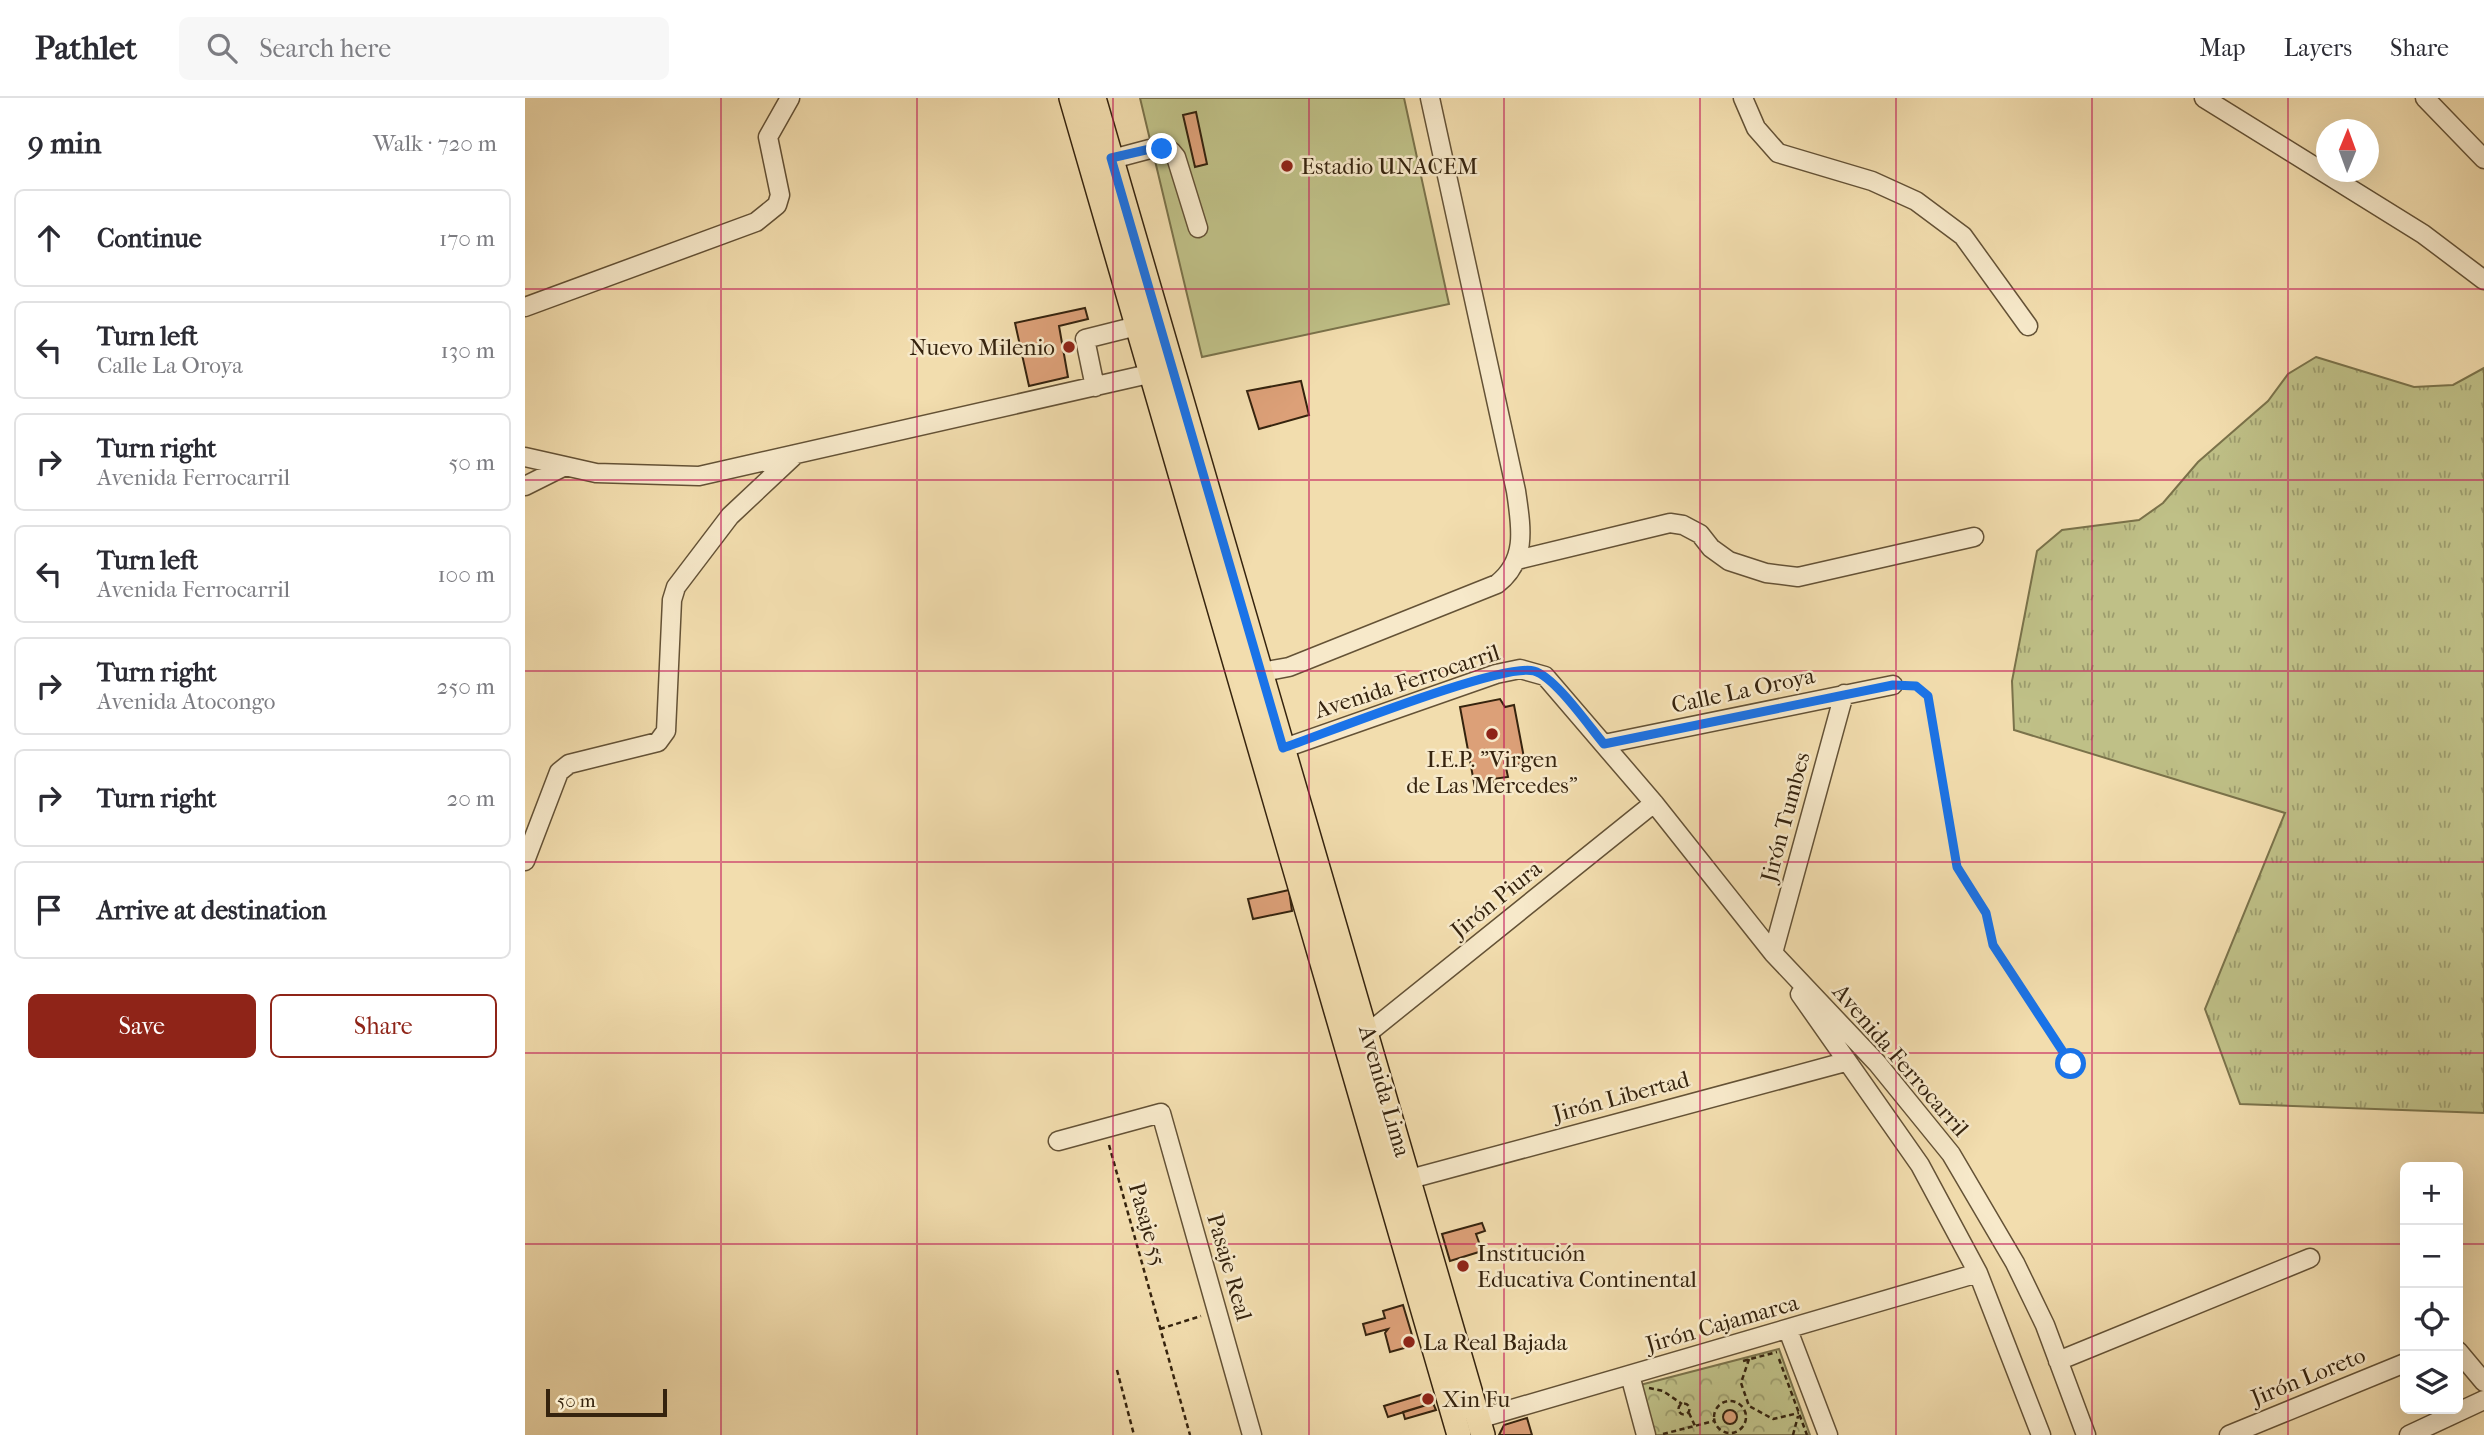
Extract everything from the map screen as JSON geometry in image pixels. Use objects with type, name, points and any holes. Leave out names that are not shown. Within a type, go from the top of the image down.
[{"type":"main road","points":[[1072,98],[1101,162],[1273,752]]},
{"type":"main road","points":[[1094,98],[1101,162]]},
{"type":"main road","name":"Avenida Lima","points":[[1273,752],[1368,1033],[1481,1427]]},
{"type":"main road","name":"Avenida Lima","points":[[1273,752],[1459,1435]]},
{"type":"street","points":[[525,307],[743,227],[770,213],[781,195],[768,137],[790,98]]},
{"type":"street","points":[[1250,672],[1289,667],[1497,584],[1508,576],[1517,560],[1522,543],[1516,491],[1430,98]]},
{"type":"street","points":[[1743,98],[1756,128],[1778,153],[1872,181],[1916,201],[1963,236],[2028,326]]},
{"type":"street","points":[[2204,98],[2423,234],[2484,280]]},
{"type":"street","points":[[2425,98],[2484,159]]},
{"type":"street","points":[[1101,162],[1150,149],[1171,151],[1177,157],[1198,229]]},
{"type":"street","points":[[1095,387],[1084,339],[1148,323]]},
{"type":"street","points":[[525,457],[596,473],[699,476],[1162,371]]},
{"type":"street","points":[[525,861],[559,772],[569,764],[658,742],[667,731],[672,600],[676,587],[730,516],[796,454]]},
{"type":"street","points":[[525,486],[565,466]]},
{"type":"street","points":[[1517,560],[1670,523],[1683,525],[1700,534],[1711,548],[1729,561],[1766,573],[1798,577],[1974,537]]},
{"type":"street","name":"Avenida Ferrocarril","points":[[1273,752],[1440,692],[1520,669],[1545,676],[1654,803],[1773,953],[1877,1063],[1951,1154],[2015,1264],[2058,1361],[2086,1435]]},
{"type":"street","name":"Calle La Oroya","points":[[1604,744],[1893,685]]},
{"type":"street","name":"Jirón Tumbes","points":[[1773,953],[1844,694]]},
{"type":"street","name":"Jirón Piura","points":[[1368,1033],[1654,803]]},
{"type":"street","name":"Avenida Ferrocarril","points":[[1773,953],[1845,1062],[1920,1165],[1978,1273],[2042,1435]]},
{"type":"street","name":"Jirón Libertad","points":[[1410,1179],[1845,1062]]},
{"type":"street","name":"Pasaje Real","points":[[1105,1128],[1161,1113],[1252,1435]]},
{"type":"street","points":[[1058,1141],[1105,1128]]},
{"type":"street","points":[[2058,1361],[2310,1258]]},
{"type":"street","name":"Jirón Cajamarca","points":[[1481,1427],[1630,1375],[1978,1273]]},
{"type":"street","points":[[1788,1330],[1828,1435]]},
{"type":"street","points":[[2461,1351],[2484,1382]]},
{"type":"street","name":"Jirón Loreto","points":[[2229,1435],[2400,1365]]},
{"type":"street","points":[[1630,1375],[1646,1435]]},
{"type":"street","points":[[2413,1434],[2484,1400]]},
{"type":"path","points":[[1893,685],[1916,686],[1928,696],[1957,867],[1986,913],[1993,945],[2071,1064]]},
{"type":"path","name":"Pasaje 55","points":[[1105,1128],[1190,1435]]},
{"type":"path","points":[[1160,1329],[1217,1310]]},
{"type":"path","points":[[1735,1363],[1777,1352],[1807,1435]]},
{"type":"path","points":[[1749,1359],[1741,1383],[1745,1399],[1754,1410],[1773,1419],[1799,1413]]},
{"type":"path","points":[[1117,1370],[1134,1435]]},
{"type":"path","points":[[1655,1384],[1642,1387],[1663,1391],[1688,1405],[1695,1426]]},
{"type":"path","points":[[1724,1401],[1737,1402],[1746,1412],[1745,1424],[1736,1434],[1723,1432],[1714,1421],[1715,1410],[1724,1401]]},
{"type":"path","points":[[1682,1404],[1679,1411],[1689,1413]]},
{"type":"path","points":[[1746,1412],[1754,1410]]},
{"type":"path","points":[[1793,1435],[1799,1413]]},
{"type":"path","points":[[1660,1435],[1678,1433],[1714,1421]]},
{"type":"green space","name":"Estadio UNACEM","points":[[1140,98],[1404,98],[1449,304],[1202,357]]},
{"type":"green space","points":[[2316,357],[2414,387],[2453,385],[2484,368],[2484,1113],[2240,1104],[2205,1009],[2285,813],[2014,730],[2012,681],[2037,551],[2062,530],[2139,520],[2163,503],[2198,462],[2268,401],[2288,374]]},
{"type":"green space","points":[[1779,1349],[1810,1435],[1652,1435],[1640,1385]]},
{"type":"building","points":[[1196,112],[1207,164],[1195,167],[1183,115]]},
{"type":"building","points":[[1085,308],[1088,319],[1059,326],[1068,377],[1029,386],[1015,323]]},
{"type":"building","points":[[1301,381],[1309,415],[1259,429],[1247,391]]},
{"type":"building","name":"I.E.P. \"Virgen de Las Mercedes\"","points":[[1500,699],[1505,707],[1514,705],[1525,763],[1512,766],[1511,762],[1505,763],[1508,777],[1492,779],[1493,784],[1475,788],[1460,707]]},
{"type":"building","points":[[1289,890],[1292,911],[1253,919],[1248,899]]},
{"type":"building","points":[[1482,1223],[1485,1231],[1476,1234],[1482,1251],[1450,1261],[1442,1234]]},
{"type":"building","points":[[1403,1305],[1415,1345],[1390,1352],[1385,1333],[1388,1329],[1366,1335],[1363,1324],[1385,1318],[1383,1311]]},
{"type":"building","points":[[1430,1392],[1433,1403],[1388,1417],[1384,1406]]},
{"type":"building","points":[[1433,1403],[1436,1410],[1405,1419],[1403,1412]]},
{"type":"building","points":[[1730,1410],[1735,1412],[1735,1422],[1730,1424],[1725,1422],[1723,1417],[1725,1412]]},
{"type":"building","points":[[1527,1418],[1532,1435],[1499,1435],[1504,1425]]},
{"type":"place","name":"Estadio UNACEM","points":[[1287,166]]},
{"type":"place","name":"Nuevo Milenio","points":[[1069,347]]},
{"type":"place","name":"I.E.P. \"Virgen de Las Mercedes\"","points":[[1492,734]]},
{"type":"place","name":"Institución Educativa Continental","points":[[1463,1266]]},
{"type":"place","name":"La Real Bajada","points":[[1409,1342]]},
{"type":"place","name":"Xin Fu","points":[[1428,1399]]},
{"type":"route","points":[[1162,149],[1111,158],[1283,748],[1440,692],[1520,669],[1532,670],[1545,676],[1604,744],[1893,685],[1916,686],[1928,696],[1957,867],[1986,913],[1993,945],[2071,1064]]}]
